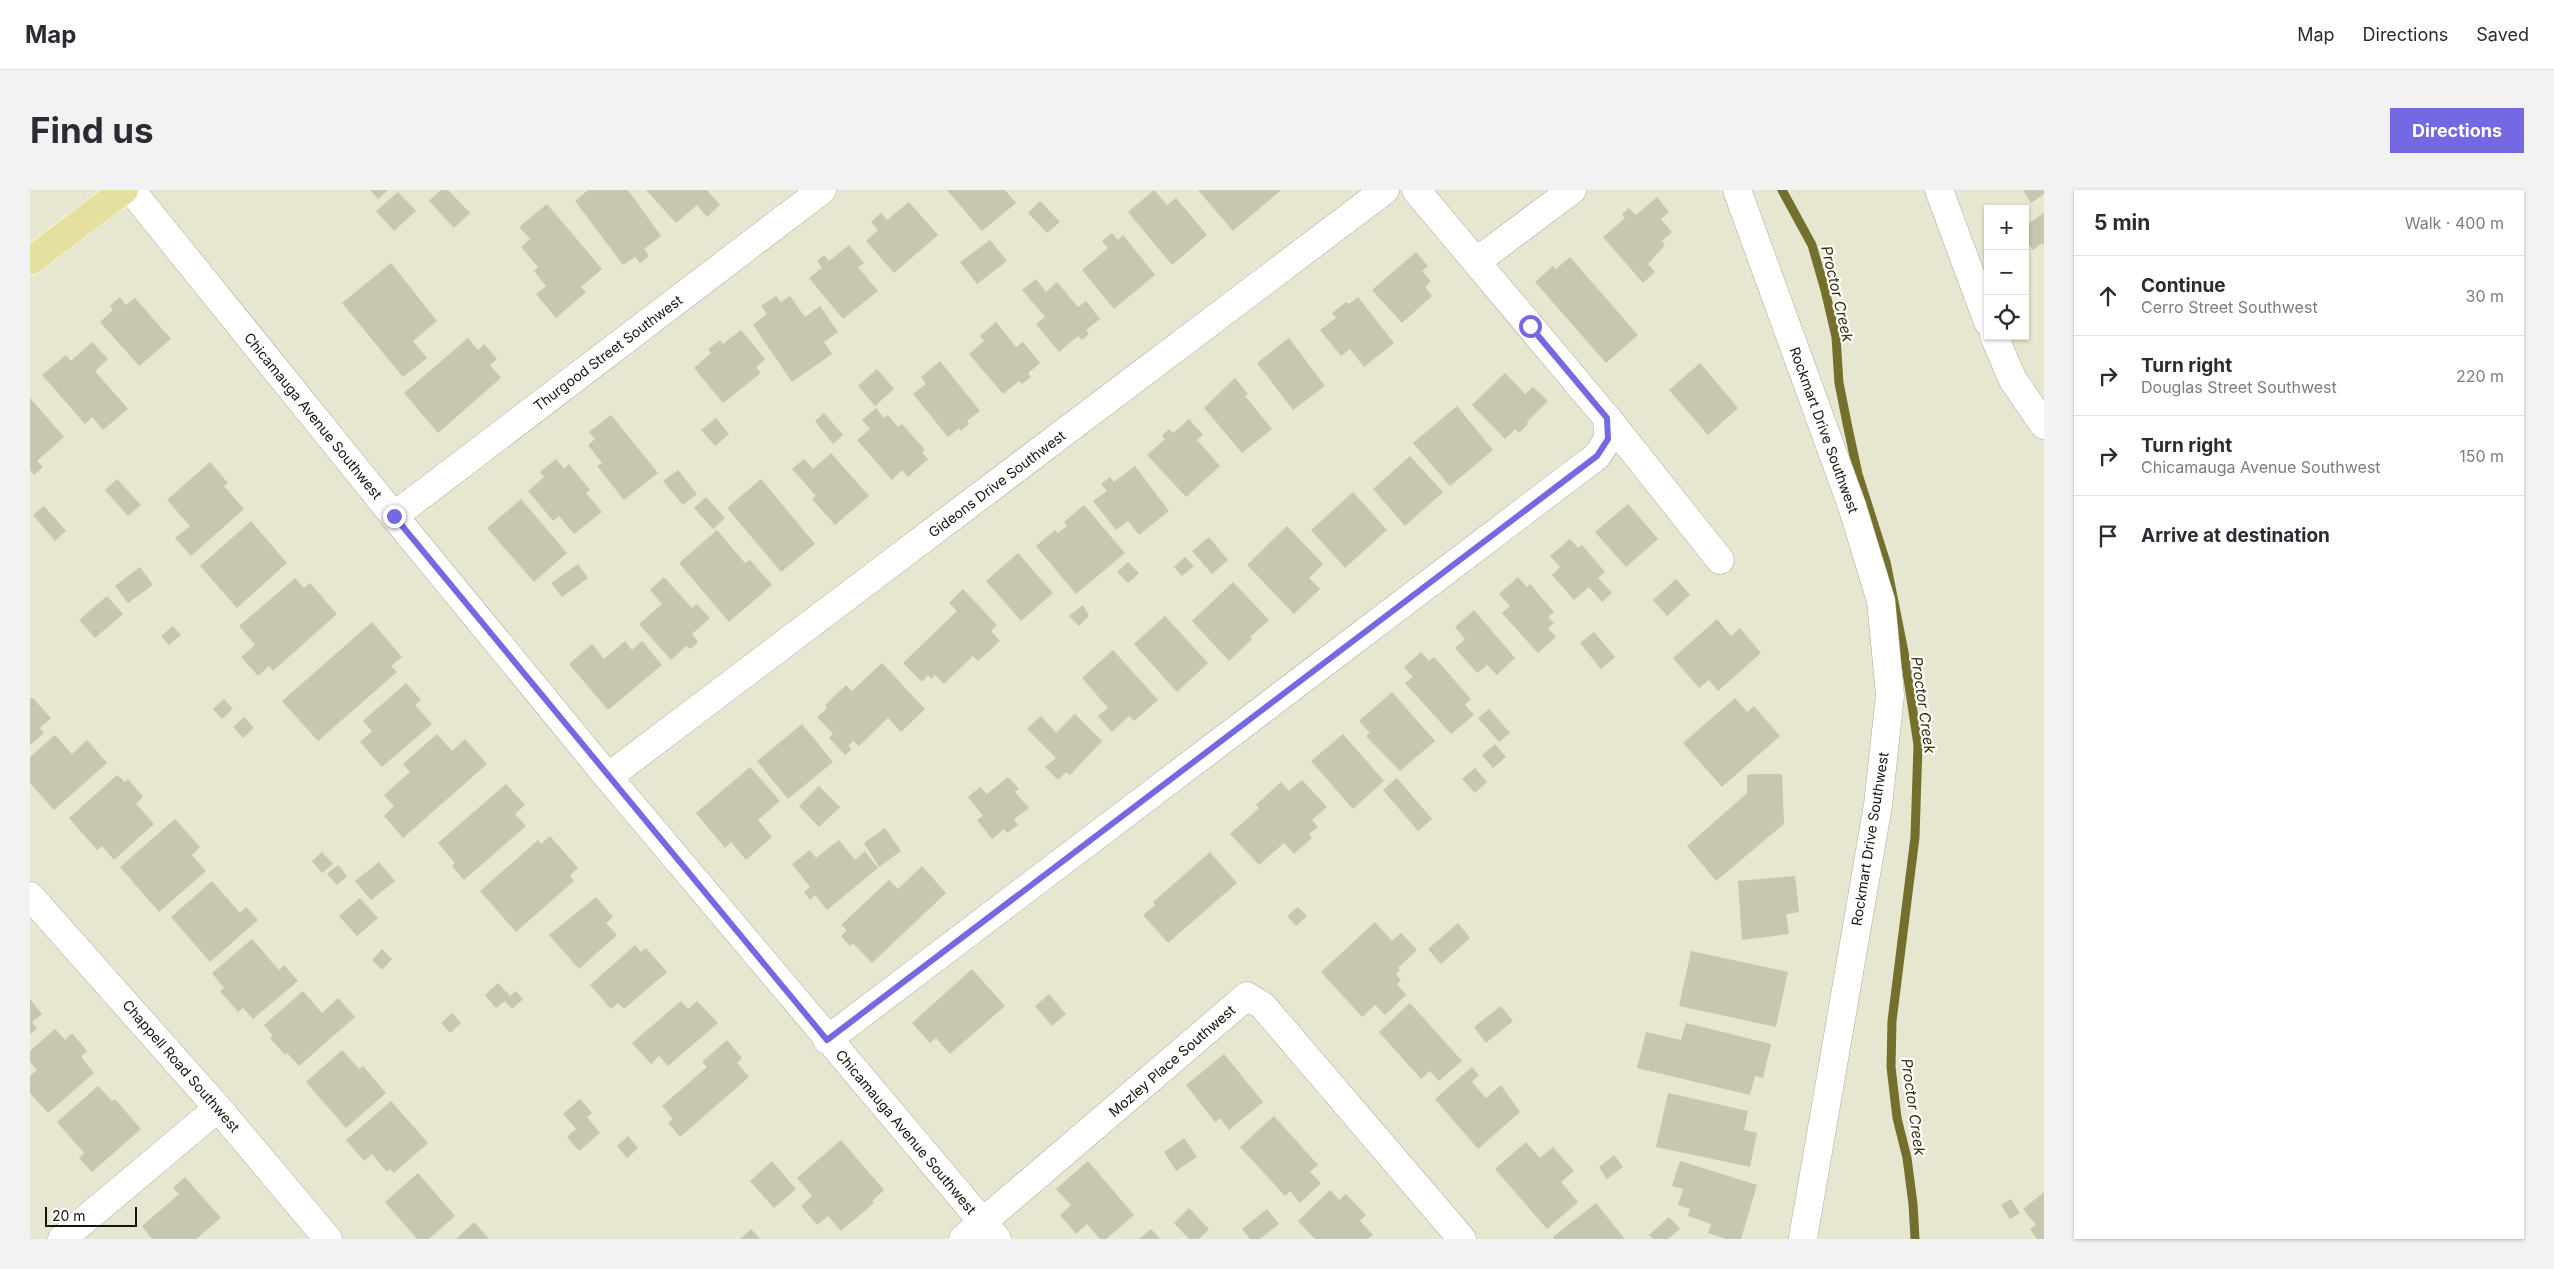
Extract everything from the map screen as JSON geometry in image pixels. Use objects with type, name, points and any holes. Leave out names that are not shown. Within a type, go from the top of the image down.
[{"type":"main road","points":[[30,260],[124,190]]},
{"type":"street","name":"Chicamauga Avenue Southwest","points":[[131,190],[394,516],[827,1040],[981,1234]]},
{"type":"street","name":"Thurgood Street Southwest","points":[[394,516],[822,190]]},
{"type":"street","name":"Gideons Drive Southwest","points":[[608,777],[1385,190]]},
{"type":"street","points":[[1416,190],[1607,418],[1720,560]]},
{"type":"street","points":[[1476,261],[1572,190]]},
{"type":"street","name":"Rockmart Drive Southwest","points":[[1737,190],[1852,506],[1881,601],[1890,695],[1878,805],[1803,1238]]},
{"type":"street","points":[[1939,190],[1984,311]]},
{"type":"street","points":[[1996,340],[2014,380],[2044,425]]},
{"type":"street","points":[[827,1040],[1597,456],[1608,439],[1607,418]]},
{"type":"street","name":"Chappell Road Southwest","points":[[30,896],[218,1108],[328,1239]]},
{"type":"street","name":"Mozley Place Southwest","points":[[981,1234],[1247,996],[1264,1006],[1462,1239]]},
{"type":"street","points":[[62,1239],[218,1108]]},
{"type":"building","points":[[370,190],[388,190],[378,199]]},
{"type":"building","points":[[441,190],[448,190],[470,213],[454,228],[429,201]]},
{"type":"building","points":[[588,190],[628,190],[661,236],[644,249],[649,256],[640,263],[635,257],[623,265],[575,201]]},
{"type":"building","points":[[646,190],[707,190],[720,205],[707,217],[697,205],[676,223]]},
{"type":"building","points":[[947,190],[1005,190],[1016,203],[982,231]]},
{"type":"building","points":[[1154,190],[1167,205],[1176,198],[1207,235],[1172,265],[1128,212]]},
{"type":"building","points":[[1198,190],[1279,190],[1280,191],[1233,231]]},
{"type":"building","points":[[2023,190],[2044,190],[2044,194],[2031,203]]},
{"type":"building","points":[[398,192],[416,211],[394,231],[376,211]]},
{"type":"building","points":[[1657,197],[1669,212],[1661,219],[1672,232],[1662,241],[1665,245],[1648,264],[1655,272],[1643,283],[1603,237],[1625,218],[1622,214],[1629,208],[1636,215]]},
{"type":"building","points":[[1040,201],[1060,222],[1047,233],[1028,213]]},
{"type":"building","points":[[909,202],[938,235],[894,273],[866,241],[878,230],[871,222],[881,213],[887,220]]},
{"type":"building","points":[[547,204],[602,269],[581,287],[586,292],[556,318],[536,294],[546,286],[534,271],[538,267],[521,247],[530,239],[519,227]]},
{"type":"building","points":[[2044,213],[2044,245],[2042,243],[2033,250],[2029,244],[2029,223]]},
{"type":"building","points":[[1112,233],[1118,240],[1123,235],[1155,275],[1114,309],[1082,270],[1108,248],[1102,241]]},
{"type":"building","points":[[990,240],[1007,261],[977,284],[960,262]]},
{"type":"building","points":[[849,245],[864,263],[858,267],[878,291],[843,319],[809,278],[822,268],[817,261],[824,255],[829,261]]},
{"type":"building","points":[[1416,252],[1428,266],[1422,271],[1431,281],[1425,287],[1432,296],[1402,323],[1372,290]]},
{"type":"building","points":[[1570,257],[1638,335],[1606,363],[1535,282],[1553,266],[1556,269]]},
{"type":"building","points":[[391,263],[437,321],[413,341],[427,358],[403,377],[342,303]]},
{"type":"building","points":[[1036,279],[1046,292],[1057,282],[1078,307],[1086,301],[1100,319],[1086,330],[1089,334],[1082,340],[1078,336],[1059,352],[1036,324],[1045,317],[1022,290]]},
{"type":"building","points":[[776,296],[781,302],[790,296],[805,317],[820,306],[838,332],[824,342],[832,354],[792,382],[753,325],[767,314],[761,306]]},
{"type":"building","points":[[120,297],[126,305],[135,298],[171,339],[139,366],[100,322],[113,310],[110,306]]},
{"type":"building","points":[[1358,297],[1394,343],[1364,367],[1350,349],[1341,356],[1320,330],[1336,318],[1332,313],[1346,302],[1349,304]]},
{"type":"building","points":[[996,322],[1016,347],[1023,342],[1040,363],[1028,373],[1031,377],[1022,384],[1019,381],[1003,394],[969,354],[984,341],[980,336]]},
{"type":"building","points":[[741,330],[765,359],[756,367],[761,373],[723,403],[694,368],[711,353],[708,349],[720,340],[723,344]]},
{"type":"building","points":[[468,338],[478,350],[484,344],[497,359],[490,365],[501,378],[438,433],[404,393]]},
{"type":"building","points":[[1289,338],[1325,386],[1293,410],[1257,363]]},
{"type":"building","points":[[92,342],[108,359],[95,371],[128,409],[103,430],[92,417],[85,424],[42,375],[66,355],[71,361]]},
{"type":"building","points":[[940,361],[980,411],[967,421],[969,424],[961,431],[959,428],[948,437],[913,394],[926,384],[921,377]]},
{"type":"building","points":[[1700,363],[1738,408],[1708,435],[1669,390]]},
{"type":"building","points":[[877,369],[894,389],[875,406],[858,386]]},
{"type":"building","points":[[1505,373],[1525,394],[1533,387],[1548,401],[1519,433],[1515,429],[1505,439],[1472,405]]},
{"type":"building","points":[[1235,378],[1248,394],[1245,396],[1272,429],[1242,453],[1204,408]]},
{"type":"building","points":[[30,398],[64,437],[37,461],[43,467],[34,475],[30,470]]},
{"type":"building","points":[[1457,406],[1493,450],[1450,486],[1413,443]]},
{"type":"building","points":[[876,408],[884,418],[888,415],[898,427],[902,424],[925,450],[922,453],[928,459],[908,477],[902,470],[892,480],[857,440],[870,429],[862,420]]},
{"type":"building","points":[[824,413],[843,435],[833,444],[815,421]]},
{"type":"building","points":[[611,415],[658,473],[624,500],[597,466],[602,463],[588,445],[595,439],[589,432]]},
{"type":"building","points":[[716,418],[729,434],[715,446],[701,430]]},
{"type":"building","points":[[1189,419],[1203,435],[1197,440],[1220,466],[1186,497],[1147,455],[1165,439],[1162,436],[1169,429],[1173,433]]},
{"type":"building","points":[[831,453],[869,496],[835,525],[812,499],[816,496],[792,469],[804,459],[813,469]]},
{"type":"building","points":[[1410,456],[1443,492],[1405,526],[1373,489]]},
{"type":"building","points":[[556,459],[564,469],[569,464],[590,490],[586,493],[602,512],[574,534],[559,516],[553,521],[528,491],[544,477],[540,472]]},
{"type":"building","points":[[210,462],[228,483],[224,486],[244,509],[191,556],[175,538],[190,526],[167,500]]},
{"type":"building","points":[[1135,466],[1169,511],[1139,535],[1128,521],[1116,530],[1093,501],[1107,491],[1101,484],[1110,477],[1114,482]]},
{"type":"building","points":[[678,470],[697,494],[683,505],[663,481]]},
{"type":"building","points":[[117,479],[141,505],[128,516],[105,490]]},
{"type":"building","points":[[761,479],[815,544],[781,572],[727,508]]},
{"type":"building","points":[[1353,492],[1387,530],[1345,568],[1311,530]]},
{"type":"building","points":[[706,497],[725,518],[713,529],[694,508]]},
{"type":"building","points":[[521,499],[567,553],[534,582],[487,528]]},
{"type":"building","points":[[1628,504],[1658,539],[1626,567],[1595,532]]},
{"type":"building","points":[[1084,505],[1125,553],[1076,594],[1036,546],[1055,530],[1058,533],[1067,526],[1064,522]]},
{"type":"building","points":[[44,506],[66,531],[55,541],[33,515]]},
{"type":"building","points":[[251,521],[287,563],[237,608],[200,566]]},
{"type":"building","points":[[1287,526],[1323,564],[1309,578],[1320,589],[1294,614],[1247,565]]},
{"type":"building","points":[[717,530],[745,563],[750,560],[772,585],[729,622],[679,563]]},
{"type":"building","points":[[1209,537],[1228,560],[1212,574],[1192,551]]},
{"type":"building","points":[[1570,539],[1578,548],[1582,545],[1605,572],[1598,578],[1612,593],[1602,602],[1589,587],[1574,600],[1552,575],[1560,567],[1550,556]]},
{"type":"building","points":[[1018,553],[1053,593],[1021,621],[986,581]]},
{"type":"building","points":[[1185,557],[1194,566],[1182,576],[1174,567]]},
{"type":"building","points":[[1128,562],[1139,573],[1128,583],[1117,572]]},
{"type":"building","points":[[578,564],[588,578],[562,597],[551,583]]},
{"type":"building","points":[[140,567],[153,585],[128,603],[115,586]]},
{"type":"building","points":[[664,577],[692,608],[697,604],[710,618],[692,634],[698,642],[690,649],[686,646],[671,660],[639,624],[662,604],[650,590]]},
{"type":"building","points":[[1518,577],[1527,587],[1530,584],[1554,612],[1548,617],[1554,623],[1548,628],[1556,637],[1538,653],[1502,613],[1510,606],[1499,594]]},
{"type":"building","points":[[295,578],[304,588],[310,583],[337,614],[273,671],[269,666],[258,676],[241,657],[255,645],[239,626]]},
{"type":"building","points":[[1676,579],[1690,595],[1667,616],[1653,600]]},
{"type":"building","points":[[1233,582],[1269,620],[1250,637],[1252,639],[1229,661],[1192,621]]},
{"type":"building","points":[[963,589],[997,625],[991,631],[1000,641],[978,661],[973,656],[944,684],[935,675],[931,679],[928,675],[922,682],[903,663],[957,611],[949,603]]},
{"type":"building","points":[[107,596],[123,614],[95,638],[79,620]]},
{"type":"building","points":[[1083,605],[1089,616],[1079,626],[1069,616]]},
{"type":"building","points":[[1474,610],[1515,658],[1497,675],[1487,665],[1477,673],[1455,648],[1465,639],[1455,627]]},
{"type":"building","points":[[1165,616],[1208,663],[1177,692],[1134,644]]},
{"type":"building","points":[[1717,619],[1731,636],[1740,628],[1761,653],[1718,691],[1709,680],[1699,688],[1673,658]]},
{"type":"building","points":[[372,622],[402,657],[391,666],[397,672],[318,741],[282,701]]},
{"type":"building","points":[[173,626],[181,635],[169,645],[161,636]]},
{"type":"building","points":[[1594,632],[1615,657],[1601,669],[1580,643]]},
{"type":"building","points":[[625,641],[632,650],[642,641],[662,665],[608,710],[569,664],[592,644],[604,659]]},
{"type":"building","points":[[1113,650],[1158,700],[1134,721],[1129,716],[1112,732],[1098,716],[1108,708],[1082,678]]},
{"type":"building","points":[[1421,652],[1429,661],[1434,657],[1471,699],[1465,705],[1474,715],[1451,734],[1405,683],[1413,677],[1404,667]]},
{"type":"building","points":[[882,663],[925,709],[901,732],[888,718],[859,746],[853,741],[848,746],[852,749],[845,755],[829,738],[833,734],[817,717],[827,708],[825,705],[846,685],[852,691]]},
{"type":"building","points":[[406,683],[421,700],[415,705],[432,724],[382,767],[360,742],[372,731],[363,721]]},
{"type":"building","points":[[1392,692],[1435,741],[1400,771],[1366,736],[1370,733],[1359,721]]},
{"type":"building","points":[[32,697],[51,718],[40,728],[44,733],[30,745],[30,699]]},
{"type":"building","points":[[1735,698],[1747,712],[1754,706],[1780,736],[1722,787],[1683,743]]},
{"type":"building","points":[[224,699],[233,709],[222,719],[213,709]]},
{"type":"building","points":[[1489,709],[1510,733],[1499,742],[1478,718]]},
{"type":"building","points":[[1075,714],[1102,741],[1070,775],[1066,772],[1058,780],[1045,767],[1056,758],[1027,729],[1041,716],[1056,733]]},
{"type":"building","points":[[244,717],[254,728],[243,738],[233,727]]},
{"type":"building","points":[[802,724],[833,762],[788,799],[757,761]]},
{"type":"building","points":[[437,734],[452,751],[465,739],[487,764],[403,838],[384,816],[394,806],[384,795],[410,772],[403,764]]},
{"type":"building","points":[[1343,734],[1384,781],[1353,809],[1311,761]]},
{"type":"building","points":[[55,735],[72,754],[87,740],[107,763],[54,810],[30,783],[30,757]]},
{"type":"building","points":[[1495,744],[1506,757],[1493,768],[1482,755]]},
{"type":"building","points":[[750,767],[780,801],[758,820],[772,837],[746,860],[731,842],[725,848],[696,813]]},
{"type":"building","points":[[1475,768],[1487,782],[1475,793],[1462,779]]},
{"type":"building","points":[[1782,774],[1784,824],[1716,881],[1687,846],[1747,793],[1747,775]]},
{"type":"building","points":[[117,775],[125,782],[128,779],[143,797],[136,804],[154,824],[114,860],[102,846],[97,850],[69,818]]},
{"type":"building","points":[[1008,777],[1019,789],[1015,792],[1029,808],[1014,819],[1018,825],[1007,833],[1004,829],[992,839],[977,820],[983,816],[968,797],[980,787],[987,794]]},
{"type":"building","points":[[1397,778],[1432,819],[1418,831],[1383,790]]},
{"type":"building","points":[[1302,780],[1327,807],[1312,820],[1318,827],[1309,834],[1312,838],[1294,854],[1284,843],[1259,865],[1230,834],[1259,808],[1256,805],[1281,782],[1289,791]]},
{"type":"building","points":[[506,784],[525,805],[515,814],[526,826],[464,880],[452,866],[455,863],[438,843]]},
{"type":"building","points":[[819,786],[840,807],[819,827],[799,806]]},
{"type":"building","points":[[175,819],[200,847],[192,855],[206,871],[159,912],[120,867]]},
{"type":"building","points":[[885,828],[901,851],[879,867],[864,843]]},
{"type":"building","points":[[550,836],[578,868],[570,875],[574,881],[516,932],[480,891],[538,840],[541,844]]},
{"type":"building","points":[[839,840],[855,860],[865,851],[878,868],[827,910],[815,895],[810,900],[804,892],[810,887],[792,864],[810,850],[816,858]]},
{"type":"building","points":[[322,852],[333,864],[322,873],[312,861]]},
{"type":"building","points":[[1210,852],[1237,883],[1168,943],[1143,915],[1155,905],[1153,902]]},
{"type":"building","points":[[379,862],[395,881],[371,900],[355,881]]},
{"type":"building","points":[[338,865],[347,876],[337,885],[327,874]]},
{"type":"building","points":[[922,866],[946,893],[872,963],[853,943],[850,946],[841,936],[847,930],[841,925],[889,880],[898,889]]},
{"type":"building","points":[[1795,876],[1799,912],[1786,914],[1789,934],[1742,940],[1738,881]]},
{"type":"building","points":[[212,881],[240,913],[246,907],[258,920],[210,962],[171,917]]},
{"type":"building","points":[[596,897],[613,917],[606,923],[617,935],[579,969],[549,935]]},
{"type":"building","points":[[360,898],[378,918],[357,936],[339,916]]},
{"type":"building","points":[[1298,907],[1307,916],[1296,926],[1287,916]]},
{"type":"building","points":[[1375,922],[1392,941],[1401,933],[1417,950],[1398,968],[1400,970],[1396,974],[1401,980],[1397,984],[1406,995],[1385,1015],[1375,1005],[1362,1017],[1321,972]]},
{"type":"building","points":[[1458,923],[1470,938],[1441,964],[1428,949]]},
{"type":"building","points":[[252,939],[279,970],[284,965],[298,981],[253,1019],[243,1008],[238,1012],[220,991],[224,988],[212,973]]},
{"type":"building","points":[[635,945],[641,952],[646,948],[667,972],[624,1009],[618,1003],[611,1009],[590,985]]},
{"type":"building","points":[[382,949],[392,959],[382,970],[372,960]]},
{"type":"building","points":[[1691,951],[1788,972],[1776,1027],[1679,1006]]},
{"type":"building","points":[[972,969],[1005,1006],[950,1054],[936,1038],[930,1043],[912,1023]]},
{"type":"building","points":[[498,983],[510,996],[516,991],[523,999],[512,1009],[505,1001],[496,1008],[485,995]]},
{"type":"building","points":[[303,991],[322,1013],[338,998],[355,1017],[299,1066],[287,1053],[285,1055],[270,1038],[273,1036],[264,1025]]},
{"type":"building","points":[[1049,994],[1066,1014],[1052,1026],[1035,1006]]},
{"type":"building","points":[[30,999],[42,1014],[32,1022],[37,1029],[30,1034]]},
{"type":"building","points":[[681,1001],[688,1009],[697,1001],[718,1023],[668,1066],[659,1056],[651,1064],[632,1043]]},
{"type":"building","points":[[1410,1003],[1462,1061],[1439,1081],[1430,1071],[1421,1079],[1379,1032]]},
{"type":"building","points":[[1501,1006],[1513,1021],[1486,1043],[1474,1027]]},
{"type":"building","points":[[452,1013],[461,1023],[450,1033],[441,1023]]},
{"type":"building","points":[[1686,1023],[1771,1044],[1763,1078],[1755,1076],[1750,1095],[1637,1068],[1646,1032],[1681,1040]]},
{"type":"building","points":[[55,1029],[65,1040],[72,1033],[87,1051],[81,1057],[94,1073],[48,1113],[30,1093],[30,1076],[37,1070],[30,1062],[30,1051]]},
{"type":"building","points":[[727,1040],[742,1058],[737,1063],[749,1077],[680,1137],[668,1123],[673,1119],[662,1106],[707,1067],[702,1062]]},
{"type":"building","points":[[342,1050],[359,1069],[363,1066],[386,1093],[346,1128],[306,1082]]},
{"type":"building","points":[[1224,1054],[1263,1102],[1229,1130],[1220,1118],[1215,1122],[1186,1085]]},
{"type":"building","points":[[1472,1067],[1479,1075],[1472,1082],[1486,1098],[1501,1085],[1520,1112],[1478,1149],[1435,1099]]},
{"type":"building","points":[[98,1086],[112,1101],[115,1099],[141,1129],[92,1172],[79,1158],[84,1153],[57,1122]]},
{"type":"building","points":[[1668,1093],[1748,1111],[1744,1130],[1757,1133],[1750,1167],[1656,1147]]},
{"type":"building","points":[[580,1099],[592,1113],[587,1117],[600,1133],[579,1151],[567,1137],[576,1129],[563,1114]]},
{"type":"building","points":[[391,1101],[428,1143],[394,1173],[390,1169],[387,1172],[372,1154],[364,1161],[346,1140]]},
{"type":"building","points":[[1274,1116],[1318,1165],[1310,1172],[1321,1183],[1300,1203],[1290,1191],[1285,1196],[1240,1147]]},
{"type":"building","points":[[628,1136],[638,1148],[627,1158],[617,1146]]},
{"type":"building","points":[[1184,1138],[1197,1157],[1176,1171],[1164,1152]]},
{"type":"building","points":[[841,1140],[884,1190],[872,1201],[874,1203],[841,1231],[828,1216],[817,1225],[801,1206],[812,1196],[797,1178]]},
{"type":"building","points":[[1526,1142],[1540,1158],[1553,1147],[1574,1171],[1561,1182],[1578,1202],[1547,1229],[1495,1169]]},
{"type":"building","points":[[1614,1155],[1623,1167],[1607,1179],[1599,1167]]},
{"type":"building","points":[[772,1161],[796,1189],[774,1208],[750,1181]]},
{"type":"building","points":[[1088,1161],[1134,1215],[1106,1239],[1100,1239],[1087,1224],[1076,1234],[1060,1215],[1071,1205],[1056,1189]]},
{"type":"building","points":[[1680,1161],[1757,1185],[1741,1239],[1726,1239],[1708,1233],[1711,1224],[1688,1216],[1690,1209],[1678,1205],[1683,1189],[1672,1186]]},
{"type":"building","points":[[418,1173],[455,1216],[429,1239],[417,1239],[385,1202]]},
{"type":"building","points":[[185,1177],[221,1218],[196,1239],[152,1239],[142,1226],[179,1194],[173,1188]]},
{"type":"building","points":[[1330,1190],[1339,1200],[1346,1194],[1366,1215],[1360,1221],[1373,1235],[1368,1239],[1315,1239],[1298,1221]]},
{"type":"building","points":[[2044,1192],[2044,1239],[2037,1239],[2030,1229],[2036,1225],[2023,1209]]},
{"type":"building","points":[[2011,1199],[2020,1213],[2010,1219],[2001,1205]]},
{"type":"building","points":[[1596,1203],[1625,1239],[1554,1239],[1553,1237]]},
{"type":"building","points":[[1189,1208],[1209,1229],[1199,1239],[1189,1239],[1174,1223]]},
{"type":"building","points":[[1267,1209],[1279,1224],[1260,1239],[1250,1239],[1242,1229]]},
{"type":"building","points":[[1669,1217],[1680,1229],[1668,1239],[1653,1239],[1649,1235]]},
{"type":"building","points":[[474,1222],[489,1239],[456,1239]]},
{"type":"building","points":[[751,1229],[760,1239],[740,1239]]},
{"type":"building","points":[[1151,1229],[1160,1239],[1139,1239]]},
{"type":"waterway","name":"Proctor Creek","points":[[1782,190],[1812,245],[1825,290],[1836,337],[1839,383],[1858,474],[1886,562],[1904,652],[1918,745],[1915,837],[1892,1021],[1891,1067],[1897,1118],[1907,1158],[1915,1239]]},
{"type":"route","points":[[394,516],[827,1040],[1597,456],[1608,439],[1607,418],[1530,326]]}]
